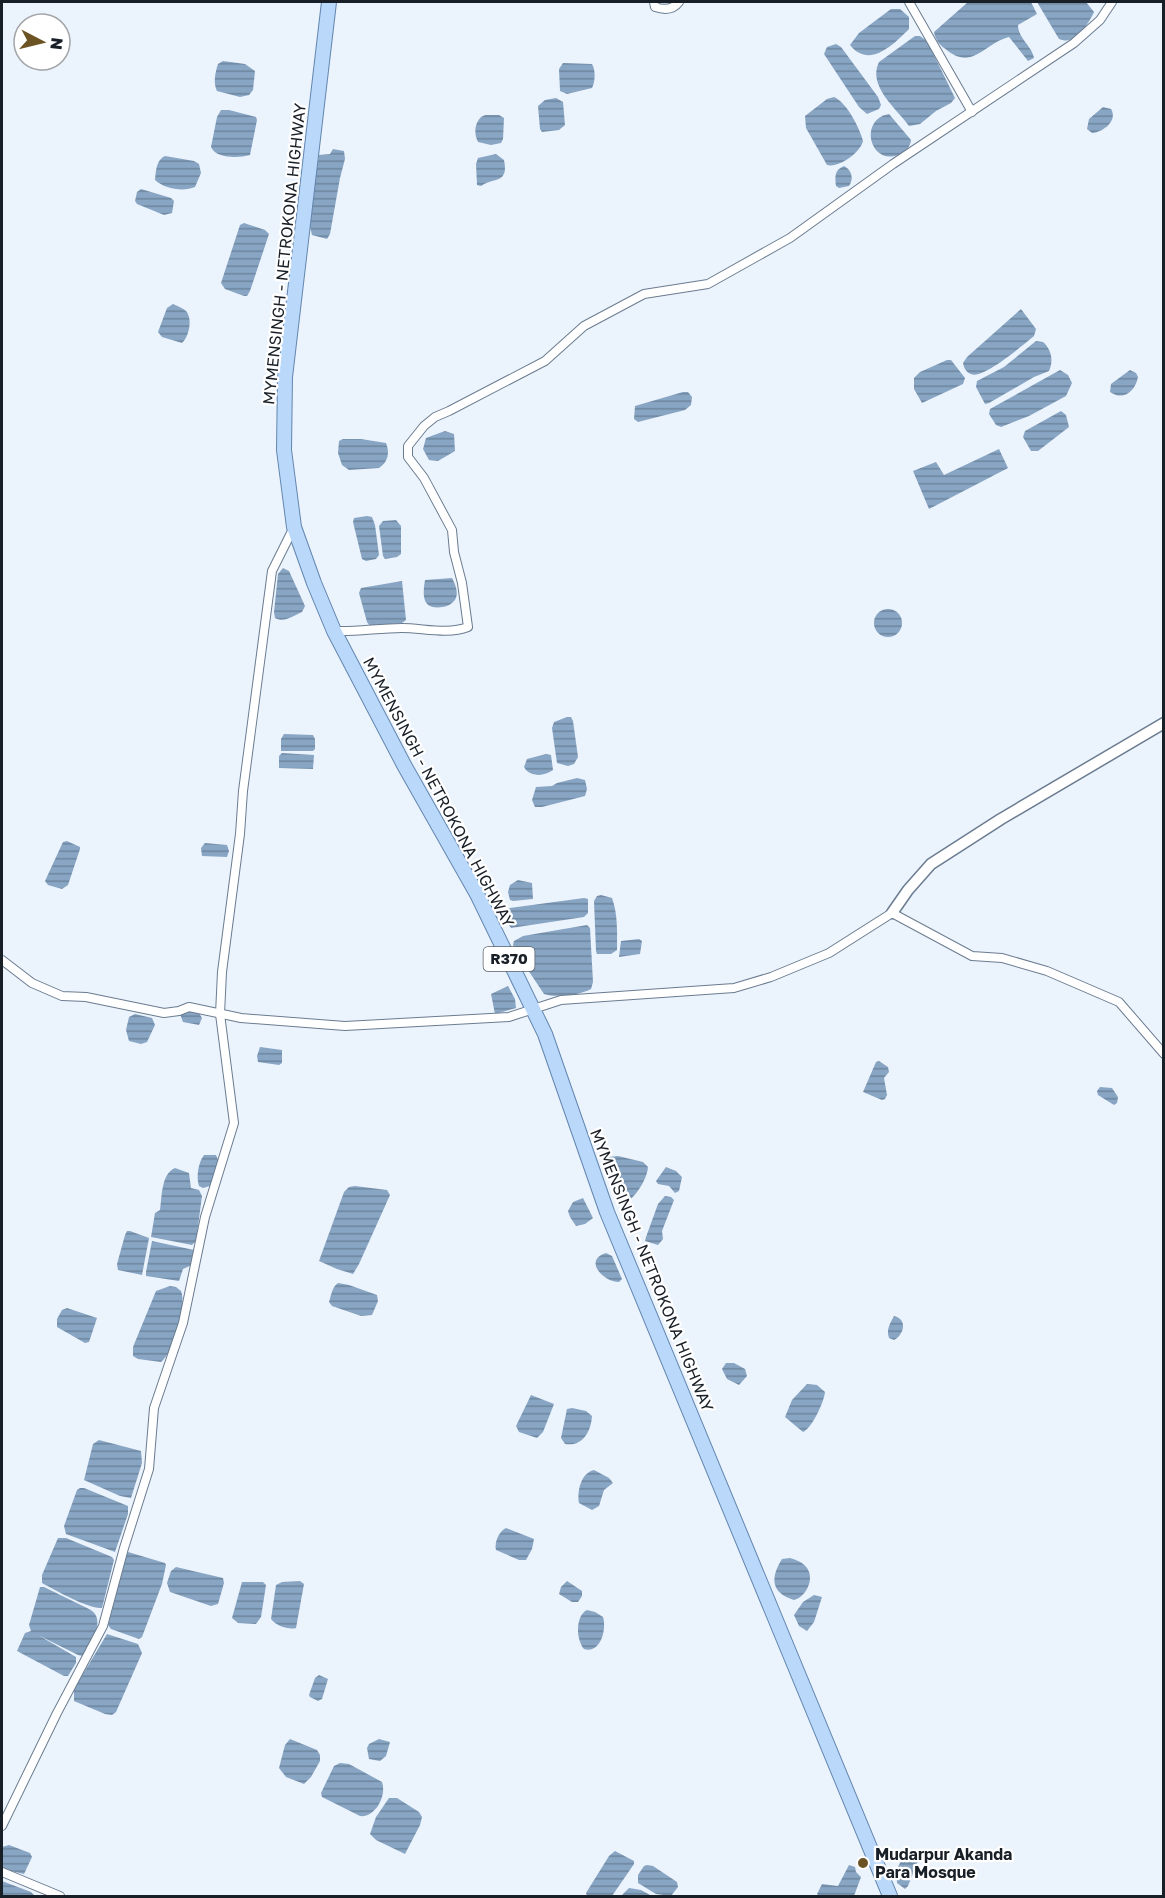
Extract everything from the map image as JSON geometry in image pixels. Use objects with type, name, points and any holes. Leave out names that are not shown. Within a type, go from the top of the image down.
[{"type":"main road","name":"MYMENSINGH - NETROKONA HIGHWAY","points":[[329,2],[285,377],[284,450],[294,527],[334,631],[404,765],[477,894],[545,1034],[608,1212],[890,1896]]},
{"type":"street","points":[[654,2],[655,7],[663,9],[676,6],[679,2]]},
{"type":"street","points":[[909,2],[972,112]]},
{"type":"street","points":[[334,631],[420,628],[429,631],[468,627],[452,530],[424,478],[408,457],[408,446],[424,426],[435,417],[545,361],[585,326],[644,294],[708,284],[790,238],[893,164],[1074,43],[1100,20],[1112,2]]},
{"type":"street","points":[[2,1826],[57,1713],[103,1626],[149,1469],[154,1408],[183,1323],[205,1217],[234,1123],[220,1014],[222,972],[272,572],[294,527]]},
{"type":"street","points":[[2,960],[32,983],[62,996],[86,997],[164,1013],[179,1011],[189,1006],[241,1018],[345,1026],[509,1017],[561,1000],[734,988],[771,977],[830,953],[892,913],[931,864],[1001,819],[1164,723]]},
{"type":"street","points":[[892,913],[972,956],[1002,958],[1047,971],[1119,1002],[1164,1054]]},
{"type":"street","points":[[2,1872],[60,1896]]},
{"type":"water","points":[[968,2],[1031,2],[1037,14],[1018,25],[1020,34],[1034,58],[1028,61],[1009,37],[972,57],[957,56],[943,47],[937,41],[934,32]]},
{"type":"water","points":[[1037,2],[1086,2],[1094,12],[1088,23],[1075,37],[1070,40],[1059,39]]},
{"type":"water","points":[[891,9],[900,9],[909,17],[909,29],[881,52],[865,55],[857,52],[850,45],[859,33]]},
{"type":"water","points":[[915,36],[920,36],[927,41],[955,98],[920,124],[909,126],[885,97],[877,80],[876,71],[879,62]]},
{"type":"water","points":[[836,44],[841,47],[878,97],[881,105],[879,109],[867,114],[859,107],[824,54],[827,47]]},
{"type":"water","points":[[223,61],[245,64],[255,71],[253,90],[249,95],[240,97],[217,91],[215,74],[218,64]]},
{"type":"water","points":[[563,63],[592,64],[595,76],[592,88],[567,94],[560,91],[559,69]]},
{"type":"water","points":[[834,97],[848,110],[863,141],[858,150],[848,159],[827,165],[806,128],[805,116],[827,99]]},
{"type":"water","points":[[556,98],[563,102],[565,125],[559,130],[542,132],[538,106],[545,100]]},
{"type":"water","points":[[1103,107],[1111,109],[1113,117],[1109,125],[1092,133],[1087,129],[1089,119]]},
{"type":"water","points":[[221,110],[256,117],[250,155],[223,156],[211,147],[217,117]]},
{"type":"water","points":[[889,114],[911,140],[905,151],[890,157],[875,149],[871,133],[873,125],[879,118]]},
{"type":"water","points":[[499,115],[504,118],[501,143],[491,145],[478,142],[476,126],[481,117]]},
{"type":"water","points":[[333,149],[344,151],[345,159],[330,234],[327,239],[312,235],[309,223],[319,155],[330,154]]},
{"type":"water","points":[[496,154],[504,160],[504,173],[499,179],[481,186],[477,185],[478,158]]},
{"type":"water","points":[[165,156],[199,164],[201,173],[195,187],[174,189],[155,180],[158,163]]},
{"type":"water","points":[[844,166],[852,178],[849,186],[839,188],[836,186],[836,174]]},
{"type":"water","points":[[141,189],[171,198],[174,201],[172,213],[164,215],[137,204],[135,201],[137,192]]},
{"type":"water","points":[[244,223],[265,230],[269,234],[247,296],[225,289],[221,283],[240,225]]},
{"type":"water","points":[[173,304],[188,314],[190,323],[182,343],[162,337],[158,332],[167,308]]},
{"type":"water","points":[[1021,309],[1036,329],[1034,336],[994,367],[977,374],[968,372],[963,363],[967,357]]},
{"type":"water","points":[[1036,341],[1043,342],[1050,351],[1049,371],[985,404],[976,387],[977,381],[1004,367]]},
{"type":"water","points":[[951,360],[965,378],[963,384],[922,403],[914,389],[914,378],[920,372]]},
{"type":"water","points":[[1060,370],[1068,375],[1072,383],[1066,396],[1029,416],[1001,427],[996,425],[989,414],[990,409]]},
{"type":"water","points":[[1130,370],[1138,377],[1131,391],[1119,396],[1110,392],[1111,384]]},
{"type":"water","points":[[688,392],[692,397],[691,405],[685,410],[638,422],[634,419],[635,406]]},
{"type":"water","points":[[1061,411],[1066,415],[1069,427],[1038,451],[1031,451],[1023,437],[1025,431]]},
{"type":"water","points":[[445,431],[454,434],[455,451],[438,461],[429,460],[423,449],[426,438]]},
{"type":"water","points":[[361,439],[386,443],[387,457],[379,468],[349,470],[342,465],[338,453],[339,441]]},
{"type":"water","points":[[999,449],[1008,468],[929,509],[913,471],[936,462],[944,475]]},
{"type":"water","points":[[372,517],[375,525],[379,555],[376,559],[366,561],[362,559],[353,522],[354,518]]},
{"type":"water","points":[[396,520],[401,526],[401,554],[385,559],[379,526],[383,521]]},
{"type":"water","points":[[283,568],[289,571],[305,606],[302,612],[282,620],[275,618],[274,612],[278,574]]},
{"type":"water","points":[[452,578],[457,592],[453,603],[443,607],[428,605],[424,597],[425,580]]},
{"type":"water","points":[[402,581],[406,620],[402,623],[370,626],[359,593],[361,588]]},
{"type":"water","points":[[888,609],[898,613],[902,623],[898,633],[888,637],[878,633],[874,623],[878,613]]},
{"type":"water","points":[[571,717],[573,721],[578,757],[574,764],[568,766],[557,763],[552,728],[554,722]]},
{"type":"water","points":[[284,734],[313,735],[315,749],[313,751],[281,751],[281,739]]},
{"type":"water","points":[[282,753],[314,755],[313,769],[279,768],[279,756]]},
{"type":"water","points":[[546,754],[551,755],[553,770],[539,775],[526,770],[524,767],[527,759]]},
{"type":"water","points":[[577,778],[585,780],[587,789],[585,796],[535,807],[532,800],[536,787],[552,786]]},
{"type":"water","points":[[67,841],[80,849],[68,885],[62,889],[48,885],[45,881],[63,842]]},
{"type":"water","points":[[205,843],[227,845],[229,851],[227,857],[202,856],[201,848]]},
{"type":"water","points":[[518,880],[532,883],[533,899],[510,900],[508,892],[510,885]]},
{"type":"water","points":[[597,896],[612,898],[615,910],[617,950],[611,954],[597,954],[596,951],[594,901]]},
{"type":"water","points":[[588,899],[588,913],[584,917],[511,928],[501,914],[503,909]]},
{"type":"water","points":[[587,925],[590,928],[593,982],[591,989],[568,995],[544,994],[522,961],[513,945],[514,941],[523,936]]},
{"type":"water","points":[[639,939],[642,941],[640,954],[619,957],[621,941]]},
{"type":"water","points":[[508,986],[515,999],[516,1008],[495,1014],[491,994]]},
{"type":"water","points":[[187,1010],[199,1013],[202,1018],[199,1025],[183,1022],[180,1014]]},
{"type":"water","points":[[135,1014],[152,1018],[155,1025],[147,1042],[141,1044],[129,1041],[126,1030],[129,1017]]},
{"type":"water","points":[[260,1047],[282,1050],[282,1063],[279,1065],[258,1062]]},
{"type":"water","points":[[879,1061],[888,1067],[889,1072],[884,1078],[887,1095],[882,1100],[863,1092],[876,1062]]},
{"type":"water","points":[[1100,1087],[1112,1088],[1118,1097],[1117,1103],[1114,1105],[1098,1095],[1097,1091]]},
{"type":"water","points":[[204,1155],[216,1155],[219,1162],[210,1186],[203,1188],[199,1186],[198,1174]]},
{"type":"water","points":[[618,1156],[643,1162],[648,1167],[639,1189],[622,1205],[619,1203],[606,1162],[608,1157]]},
{"type":"water","points":[[666,1167],[676,1171],[682,1177],[679,1191],[675,1193],[669,1186],[658,1184],[656,1181]]},
{"type":"water","points":[[175,1168],[189,1173],[191,1188],[199,1190],[202,1196],[196,1241],[192,1245],[151,1237],[155,1213],[160,1210],[165,1180],[170,1171]]},
{"type":"water","points":[[349,1187],[387,1190],[390,1195],[353,1274],[319,1261],[344,1192]]},
{"type":"water","points":[[665,1196],[674,1200],[662,1231],[663,1239],[658,1245],[645,1241],[658,1204]]},
{"type":"water","points":[[583,1198],[593,1218],[585,1224],[576,1226],[568,1211],[573,1202]]},
{"type":"water","points":[[127,1231],[149,1238],[142,1275],[118,1270],[117,1264],[125,1235]]},
{"type":"water","points":[[152,1241],[194,1250],[192,1265],[183,1269],[179,1281],[146,1276]]},
{"type":"water","points":[[606,1253],[612,1256],[622,1279],[619,1282],[607,1278],[598,1270],[596,1260]]},
{"type":"water","points":[[338,1283],[377,1295],[378,1301],[372,1315],[361,1316],[332,1306],[329,1302],[333,1289]]},
{"type":"water","points":[[170,1286],[181,1291],[182,1306],[170,1349],[161,1362],[138,1359],[133,1356],[133,1347],[156,1291]]},
{"type":"water","points":[[67,1308],[97,1318],[89,1342],[85,1343],[57,1327],[57,1319],[62,1310]]},
{"type":"water","points":[[894,1316],[901,1320],[903,1327],[900,1335],[894,1340],[889,1338],[888,1332]]},
{"type":"water","points":[[726,1363],[734,1363],[745,1369],[747,1376],[739,1385],[727,1379],[722,1369]]},
{"type":"water","points":[[807,1384],[817,1385],[825,1392],[817,1414],[803,1432],[785,1417],[792,1400]]},
{"type":"water","points":[[531,1395],[554,1404],[543,1432],[537,1438],[519,1432],[516,1426]]},
{"type":"water","points":[[567,1409],[586,1411],[592,1416],[591,1422],[585,1437],[577,1443],[565,1444],[561,1438]]},
{"type":"water","points":[[99,1440],[141,1451],[142,1463],[131,1498],[120,1496],[84,1480],[93,1444]]},
{"type":"water","points":[[594,1470],[609,1478],[613,1483],[604,1490],[599,1506],[592,1510],[579,1503],[579,1493],[583,1479]]},
{"type":"water","points":[[80,1488],[128,1506],[128,1514],[115,1552],[66,1534],[64,1526],[77,1490]]},
{"type":"water","points":[[506,1528],[534,1539],[526,1560],[519,1560],[496,1550],[498,1538]]},
{"type":"water","points":[[58,1538],[66,1538],[112,1557],[114,1560],[102,1608],[80,1602],[42,1583],[42,1575]]},
{"type":"water","points":[[128,1552],[166,1565],[162,1584],[142,1637],[139,1639],[111,1629],[108,1625],[119,1574]]},
{"type":"water","points":[[790,1558],[805,1566],[810,1577],[808,1587],[794,1600],[786,1597],[777,1589],[774,1578],[782,1559]]},
{"type":"water","points":[[176,1567],[223,1578],[224,1583],[218,1604],[211,1606],[170,1592],[167,1583],[171,1571]]},
{"type":"water","points":[[300,1581],[304,1584],[296,1628],[279,1625],[271,1619],[276,1585],[282,1582]]},
{"type":"water","points":[[567,1581],[582,1591],[578,1602],[572,1602],[559,1594],[561,1587]]},
{"type":"water","points":[[242,1582],[263,1582],[266,1585],[261,1617],[256,1624],[238,1623],[232,1618]]},
{"type":"water","points":[[40,1587],[89,1609],[97,1619],[96,1631],[83,1656],[38,1635],[76,1657],[76,1663],[68,1676],[17,1651],[25,1633],[31,1631],[29,1625]]},
{"type":"water","points":[[814,1595],[822,1597],[814,1622],[807,1631],[799,1626],[794,1615],[803,1602]]},
{"type":"water","points":[[587,1610],[603,1617],[604,1622],[601,1640],[590,1650],[584,1649],[581,1645],[578,1634],[580,1617]]},
{"type":"water","points":[[107,1634],[138,1644],[142,1653],[116,1712],[112,1715],[74,1701],[74,1689]]},
{"type":"water","points":[[319,1675],[328,1679],[322,1699],[318,1701],[309,1695],[315,1678]]},
{"type":"water","points":[[290,1739],[317,1750],[320,1755],[320,1761],[304,1784],[286,1777],[279,1768],[285,1745]]},
{"type":"water","points":[[379,1739],[390,1742],[386,1756],[380,1761],[369,1759],[367,1748],[369,1744]]},
{"type":"water","points":[[340,1763],[349,1764],[382,1782],[383,1794],[375,1810],[370,1814],[360,1816],[322,1797],[321,1793],[334,1766]]},
{"type":"water","points":[[389,1798],[397,1798],[419,1812],[422,1817],[405,1854],[376,1840],[370,1834],[376,1817]]},
{"type":"water","points":[[9,1845],[30,1853],[32,1857],[24,1874],[2,1869],[2,1847]]},
{"type":"water","points":[[615,1851],[634,1861],[634,1864],[612,1896],[587,1896],[586,1893],[609,1856]]},
{"type":"water","points":[[917,1852],[920,1856],[905,1889],[897,1883],[896,1871],[905,1853]]},
{"type":"water","points":[[647,1865],[653,1866],[677,1882],[678,1887],[671,1896],[656,1894],[638,1883],[638,1875]]},
{"type":"water","points":[[849,1865],[855,1867],[861,1877],[854,1896],[819,1896],[817,1894],[822,1884],[838,1886]]},
{"type":"water","points":[[2,1881],[31,1892],[35,1896],[2,1896]]},
{"type":"water","points":[[629,1888],[641,1890],[652,1896],[621,1896]]},
{"type":"place","name":"Mudarpur Akanda Para Mosque","points":[[863,1863]]}]
